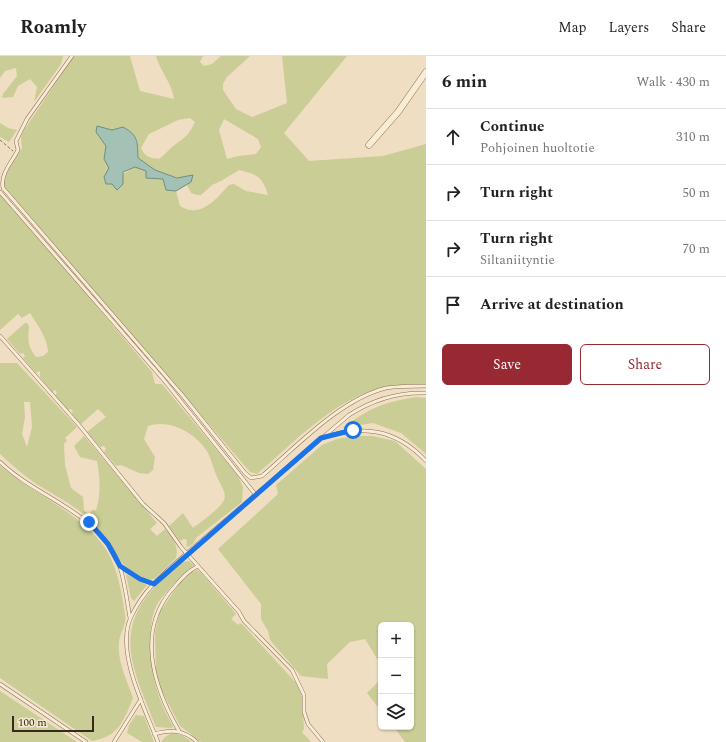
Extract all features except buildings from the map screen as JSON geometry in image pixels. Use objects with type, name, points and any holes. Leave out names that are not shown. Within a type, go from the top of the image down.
[{"type":"street","points":[[369,145],[398,112],[426,72]]},
{"type":"lane","points":[[72,56],[27,120],[16,141],[18,146],[17,153],[2,176],[1,182],[3,188],[183,396],[245,473],[251,478],[262,476],[326,422],[367,395],[386,388],[426,386]]},
{"type":"lane","points":[[0,192],[163,379],[255,494]]},
{"type":"lane","points":[[0,336],[79,426],[143,504],[164,524],[198,566],[239,612],[244,621],[292,670],[304,695],[304,712],[308,724],[323,742]]},
{"type":"lane","points":[[130,618],[138,604],[154,584],[187,553],[349,415],[369,404],[397,395],[426,393]]},
{"type":"lane","points":[[321,438],[353,430],[370,430],[398,439],[410,446],[426,461]]},
{"type":"lane","points":[[0,462],[21,478],[89,522],[108,544],[120,566],[130,618],[127,641],[127,653],[130,667],[158,742]]},
{"type":"lane","points":[[120,566],[140,579],[154,584]]},
{"type":"lane","points":[[179,731],[161,697],[154,672],[152,661],[153,625],[159,607],[168,593],[190,570],[198,566]]},
{"type":"lane","points":[[0,684],[86,742]]},
{"type":"lane","points":[[114,742],[141,699]]},
{"type":"lane","points":[[154,734],[166,731],[179,731],[191,736],[197,742]]},
{"type":"path","points":[[0,140],[17,153]]},
{"type":"green space","points":[[0,56],[63,57],[61,64],[34,102],[37,87],[30,79],[18,86],[13,97],[2,98],[3,94],[17,76],[16,68],[5,71],[0,78]]},
{"type":"green space","points":[[74,56],[130,56],[140,91],[174,99],[171,88],[156,56],[203,56],[200,62],[204,66],[212,64],[221,56],[250,56],[227,77],[223,84],[223,90],[236,109],[252,117],[287,103],[282,56],[347,56],[284,133],[309,161],[383,156],[426,144],[426,384],[379,388],[350,400],[308,429],[257,474],[250,472],[4,186],[3,178],[22,148],[21,137],[24,130]],"holes":[[[190,118],[195,122],[190,132],[159,159],[150,157],[144,153],[141,148],[149,134],[178,120]],[[224,119],[258,139],[261,147],[256,154],[227,159],[219,130]],[[123,127],[137,139],[138,158],[155,170],[191,182],[187,185],[191,193],[201,195],[212,185],[239,170],[251,173],[258,177],[264,184],[268,195],[246,191],[234,184],[229,185],[208,206],[195,210],[180,206],[176,191],[166,190],[163,179],[146,178],[146,171],[135,167],[106,184],[104,177],[109,168],[105,158],[105,153],[112,130]]]},
{"type":"green space","points":[[0,123],[8,128],[17,130],[9,142],[0,137]]},
{"type":"green space","points":[[0,195],[152,372],[155,384],[162,384],[238,476],[243,487],[242,502],[196,538],[194,543],[190,546],[186,547],[187,540],[184,539],[180,541],[169,526],[183,513],[193,528],[217,509],[223,502],[225,496],[224,490],[208,453],[203,446],[182,429],[165,424],[156,424],[148,426],[144,439],[155,457],[153,470],[148,474],[139,473],[121,465],[116,466],[104,452],[106,449],[104,446],[100,447],[87,432],[106,417],[98,409],[81,424],[71,414],[73,412],[71,409],[68,410],[55,396],[57,392],[55,390],[52,392],[40,377],[40,371],[36,373],[23,358],[25,356],[23,353],[20,354],[7,339],[25,323],[27,323],[29,326],[29,342],[33,353],[36,357],[43,356],[48,352],[48,347],[44,337],[30,313],[22,318],[18,314],[0,330]]},
{"type":"green space","points":[[0,363],[17,363],[77,427],[65,438],[67,440],[64,444],[65,465],[71,488],[83,497],[84,510],[87,513],[90,513],[92,510],[96,510],[100,486],[97,461],[80,457],[74,446],[84,436],[157,523],[150,529],[157,536],[165,529],[171,536],[175,542],[177,550],[176,558],[154,579],[145,579],[136,576],[121,561],[92,521],[70,504],[33,482],[0,454]],"holes":[[[24,402],[30,402],[32,427],[27,447],[22,434],[25,417]]]},
{"type":"green space","points":[[417,397],[426,398],[426,454],[401,433],[373,423],[342,428],[361,415],[377,407],[395,401]]},
{"type":"green space","points":[[355,436],[372,436],[395,441],[426,469],[426,742],[405,742],[396,730],[414,730],[414,622],[378,622],[378,660],[365,639],[350,642],[327,664],[328,679],[301,676],[270,640],[268,631],[261,619],[261,604],[218,549],[278,494],[276,485],[322,445],[337,439]]},
{"type":"green space","points":[[0,466],[72,515],[85,526],[107,551],[117,574],[125,618],[119,642],[119,649],[123,671],[133,698],[119,727],[108,736],[101,739],[92,741],[0,678]]},
{"type":"green space","points":[[189,561],[194,565],[166,592],[158,603],[152,619],[151,660],[155,682],[162,704],[173,726],[172,728],[156,727],[134,668],[131,650],[131,633],[136,616],[146,598],[174,568],[181,563]]},
{"type":"green space","points":[[197,570],[236,614],[231,619],[238,625],[240,623],[244,626],[297,684],[302,696],[304,729],[302,732],[311,742],[201,742],[180,726],[161,689],[156,672],[155,633],[159,613],[179,584],[191,573]]},
{"type":"green space","points":[[126,574],[147,585],[134,601],[131,598]]},
{"type":"green space","points":[[378,682],[378,707],[367,693]]},
{"type":"green space","points":[[0,691],[77,742],[0,742]]},
{"type":"green space","points":[[136,715],[144,716],[154,742],[142,742],[127,733],[129,725]]},
{"type":"green space","points":[[172,733],[182,735],[192,742],[161,742],[165,737]]},
{"type":"shaded area","points":[[97,126],[112,130],[123,127],[135,136],[138,158],[155,170],[177,178],[193,175],[191,182],[176,191],[166,190],[163,179],[146,178],[146,171],[135,167],[123,172],[123,184],[117,190],[112,184],[106,184],[104,177],[109,168],[104,159],[106,146],[96,132]]},
{"type":"route","points":[[89,522],[108,544],[120,566],[140,579],[154,584],[187,553],[321,438],[336,433],[353,430]]}]
